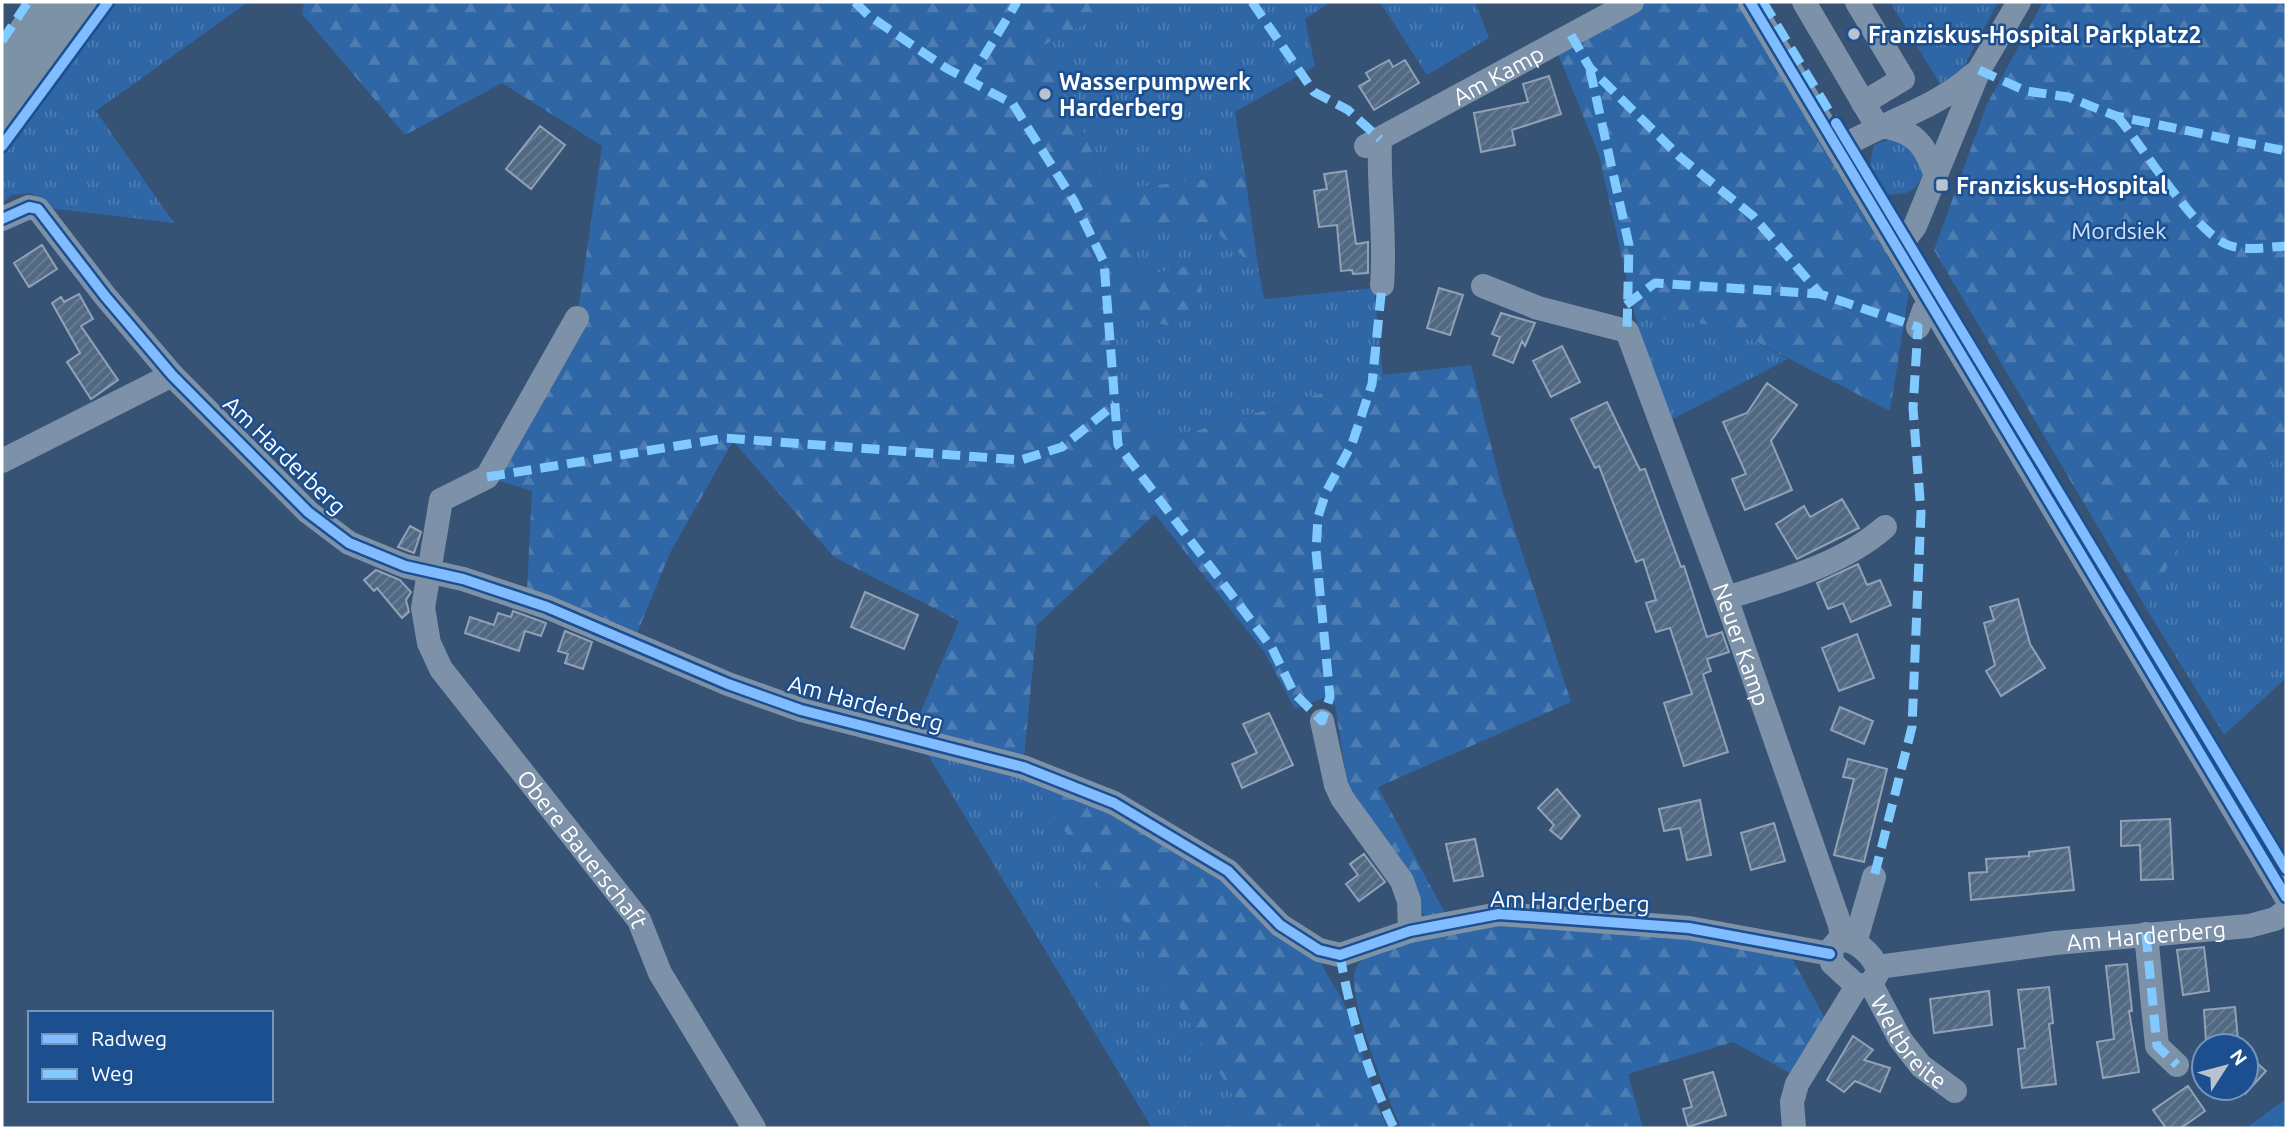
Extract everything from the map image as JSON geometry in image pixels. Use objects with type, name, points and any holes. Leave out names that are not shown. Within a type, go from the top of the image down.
[{"type":"highway","points":[[2,71],[47,2]]},
{"type":"highway","points":[[2,122],[82,2]]},
{"type":"street","name":"Am Kamp","points":[[1382,285],[1385,246],[1379,170],[1373,142],[1632,2]]},
{"type":"street","points":[[1750,2],[2286,897]]},
{"type":"street","points":[[1804,2],[1877,126]]},
{"type":"street","points":[[1857,2],[1903,79],[1863,103]]},
{"type":"street","points":[[1895,245],[1906,238],[1914,226],[1979,70],[2019,2]]},
{"type":"street","points":[[1838,149],[1877,126],[1946,98],[1979,70]]},
{"type":"street","points":[[1877,126],[1898,128],[1916,137],[1929,156],[1935,173]]},
{"type":"street","name":"Am Harderberg","points":[[2,219],[29,206],[38,209],[105,296],[172,375],[308,512],[349,543],[382,559],[463,579],[547,607],[728,684],[801,710],[1023,767],[1114,803],[1228,871],[1280,925],[1330,955],[1340,955],[1410,931],[1499,914],[1689,928],[1842,946]]},
{"type":"street","name":"Neuer Kamp","points":[[1483,286],[1538,308],[1627,331],[1726,597],[1840,925],[1842,946]]},
{"type":"street","points":[[1918,327],[1924,310],[1931,303]]},
{"type":"street","name":"Obere Bauerschaft","points":[[577,318],[486,477],[440,500],[424,608],[429,643],[441,669],[639,920],[660,973],[754,1128]]},
{"type":"street","points":[[2,461],[172,375]]},
{"type":"street","points":[[1726,597],[1781,581],[1856,549],[1885,527]]},
{"type":"street","points":[[1322,721],[1336,785],[1342,798],[1407,892],[1410,931]]},
{"type":"street","points":[[1842,946],[1874,877]]},
{"type":"street","name":"Am Harderberg","points":[[1869,979],[2146,934],[2249,926],[2275,919],[2286,911]]},
{"type":"street","points":[[2146,934],[2157,1046],[2177,1065]]},
{"type":"street","name":"Weltbreite","points":[[1842,946],[1836,967],[1869,979],[1900,1039],[1921,1066],[1955,1091]]},
{"type":"street","points":[[1794,1128],[1792,1102],[1797,1084],[1869,979]]},
{"type":"green space","points":[[110,2],[248,2],[96,111],[174,223],[49,208],[32,193],[12,195],[2,203],[2,150]]},
{"type":"green space","points":[[304,2],[1127,2],[1042,46],[1111,190],[1245,175],[1259,272],[1206,222],[1133,225],[1138,278],[1200,263],[1202,295],[1173,327],[1108,310],[1115,404],[1165,440],[1383,375],[1471,365],[1504,497],[1571,702],[1378,787],[1447,917],[1427,921],[1348,788],[1335,705],[1323,698],[1295,709],[1265,653],[1155,514],[1037,625],[1023,767],[913,730],[959,621],[834,557],[733,441],[670,553],[636,636],[527,589],[532,491],[487,477],[577,318],[602,146],[502,83],[405,135],[302,14]]},
{"type":"green space","points":[[1127,2],[1331,2],[1305,19],[1315,66],[1235,112],[1245,175],[1111,190],[1042,46]]},
{"type":"green space","points":[[1380,2],[1475,2],[1489,38],[1427,75]]},
{"type":"green space","points":[[1647,2],[1737,2],[1909,292],[1890,411],[1728,327],[1635,316],[1599,155],[1556,49]]},
{"type":"green space","points":[[1890,2],[1998,2],[1963,68],[1940,84]]},
{"type":"green space","name":"Mordsiek","points":[[2043,2],[2286,2],[2286,446],[2191,522],[2146,608],[1934,250],[1987,104]]},
{"type":"green space","points":[[1891,139],[1908,142],[1925,174],[1913,189],[1903,194],[1884,194],[1869,168],[1874,145]]},
{"type":"green space","points":[[1206,222],[1259,272],[1264,299],[1374,288],[1383,375],[1164,440],[1115,404],[1108,310],[1173,327],[1199,263],[1138,278],[1133,225]]},
{"type":"green space","points":[[1635,316],[1728,327],[1788,359],[1669,421]]},
{"type":"green space","points":[[2286,446],[2286,678],[2224,735],[2146,608],[2191,522]]},
{"type":"green space","points":[[913,730],[1023,767],[1190,1023],[1252,1128],[1152,1128]]},
{"type":"green space","points":[[1023,767],[1228,871],[1321,960],[1349,1014],[1387,1128],[1252,1128],[1190,1023]]},
{"type":"green space","points":[[1500,920],[1689,934],[1790,955],[1826,1020],[1792,1074],[1733,1042],[1628,1074],[1643,1128],[1401,1128],[1378,1072],[1362,1022],[1354,981],[1356,968],[1363,960],[1378,952]]},
{"type":"green space","points":[[2286,1099],[2286,1128],[2246,1128]]},
{"type":"building","points":[[1389,60],[1393,67],[1405,60],[1419,83],[1374,110],[1359,86],[1370,80],[1366,73]]},
{"type":"building","points":[[1549,76],[1561,114],[1512,130],[1515,145],[1481,152],[1474,113],[1528,102],[1523,84]]},
{"type":"building","points":[[540,126],[565,145],[531,189],[506,169]]},
{"type":"building","points":[[1346,171],[1356,244],[1368,242],[1368,273],[1353,274],[1352,270],[1341,271],[1337,225],[1319,227],[1314,191],[1327,189],[1324,174]]},
{"type":"building","points":[[42,245],[57,269],[29,287],[14,263]]},
{"type":"building","points":[[1439,288],[1463,295],[1450,335],[1427,328]]},
{"type":"building","points":[[79,294],[93,319],[81,326],[118,380],[91,399],[67,362],[80,353],[52,303],[61,297],[64,302]]},
{"type":"building","points":[[1501,313],[1535,323],[1525,346],[1522,341],[1513,363],[1493,355],[1500,337],[1492,334]]},
{"type":"building","points":[[1562,346],[1580,382],[1551,397],[1533,361]]},
{"type":"building","points":[[1767,383],[1797,405],[1771,441],[1792,490],[1745,510],[1732,479],[1746,474],[1723,422],[1747,413]]},
{"type":"building","points":[[1607,402],[1640,470],[1645,469],[1681,567],[1684,566],[1707,637],[1722,632],[1729,652],[1707,659],[1711,671],[1703,674],[1728,752],[1684,766],[1664,703],[1692,694],[1670,628],[1656,632],[1646,603],[1656,600],[1643,559],[1636,562],[1599,466],[1595,468],[1571,419]]},
{"type":"building","points":[[1842,499],[1859,528],[1797,559],[1776,524],[1804,506],[1810,517]]},
{"type":"building","points":[[410,526],[421,532],[414,553],[398,547]]},
{"type":"building","points":[[1858,564],[1867,585],[1880,580],[1891,605],[1851,622],[1843,603],[1828,609],[1817,583]]},
{"type":"building","points":[[376,570],[400,580],[411,592],[406,600],[409,612],[402,618],[377,588],[374,591],[364,580]]},
{"type":"building","points":[[865,592],[918,615],[904,649],[851,627]]},
{"type":"building","points":[[2018,599],[2030,644],[2045,668],[2001,696],[1986,671],[1995,665],[1984,623],[1994,620],[1990,607]]},
{"type":"building","points":[[513,611],[546,623],[541,636],[525,631],[519,651],[465,633],[470,617],[494,625],[498,613],[511,617]]},
{"type":"building","points":[[565,631],[592,642],[583,669],[565,663],[568,654],[558,651]]},
{"type":"building","points":[[1857,634],[1874,678],[1839,691],[1822,648]]},
{"type":"building","points":[[1840,707],[1873,721],[1864,744],[1831,730]]},
{"type":"building","points":[[1269,713],[1293,765],[1242,788],[1232,764],[1257,753],[1243,724]]},
{"type":"building","points":[[1848,759],[1887,769],[1864,862],[1834,855],[1854,779],[1843,777]]},
{"type":"building","points":[[1557,789],[1580,816],[1561,839],[1550,830],[1554,825],[1538,808]]},
{"type":"building","points":[[1700,800],[1711,855],[1687,860],[1680,828],[1664,831],[1659,809]]},
{"type":"building","points":[[2170,819],[2173,879],[2141,880],[2140,845],[2121,846],[2121,821]]},
{"type":"building","points":[[1774,823],[1785,861],[1751,870],[1741,833]]},
{"type":"building","points":[[1475,839],[1483,876],[1454,881],[1446,844]]},
{"type":"building","points":[[2069,847],[2074,890],[1971,900],[1969,873],[1987,872],[1986,859],[2029,856],[2029,852]]},
{"type":"building","points":[[1364,854],[1385,882],[1359,901],[1346,884],[1358,875],[1350,864]]},
{"type":"building","points":[[2204,947],[2209,991],[2183,995],[2177,950]]},
{"type":"building","points":[[2127,964],[2132,1011],[2129,1011],[2139,1072],[2103,1078],[2097,1042],[2114,1039],[2106,966]]},
{"type":"building","points":[[2049,987],[2053,1023],[2049,1024],[2056,1084],[2022,1088],[2018,1049],[2025,1048],[2018,990]]},
{"type":"building","points":[[1989,991],[1992,1025],[1934,1033],[1930,999]]},
{"type":"building","points":[[2235,1007],[2237,1032],[2205,1032],[2204,1010]]},
{"type":"building","points":[[1853,1036],[1873,1050],[1864,1060],[1890,1068],[1880,1092],[1855,1081],[1844,1092],[1827,1080]]},
{"type":"building","points":[[2260,1066],[2266,1071],[2260,1078]]},
{"type":"building","points":[[1713,1072],[1726,1115],[1688,1127],[1683,1109],[1692,1107],[1684,1080]]},
{"type":"building","points":[[2188,1086],[2190,1102],[2199,1102],[2205,1111],[2181,1128],[2166,1128],[2153,1110]]},
{"type":"marked path","points":[[2,41],[28,2]]},
{"type":"marked path","points":[[855,2],[868,15],[946,68],[1013,104],[1074,201],[1104,262],[1118,445],[1272,648],[1294,693],[1322,721],[1330,697],[1316,551],[1318,517],[1326,492],[1352,444],[1372,384],[1382,285]]},
{"type":"marked path","points":[[969,81],[1017,2]]},
{"type":"marked path","points":[[1252,2],[1314,92],[1348,110],[1380,139]]},
{"type":"marked path","points":[[1763,2],[1840,129]]},
{"type":"marked path","points":[[1571,35],[1590,68],[1680,157],[1753,216],[1820,294],[1918,327],[1913,408],[1921,512],[1912,727],[1874,877]]},
{"type":"marked path","points":[[1590,70],[1629,245],[1627,331]]},
{"type":"marked path","points":[[1979,70],[2026,91],[2068,97],[2116,116],[2286,151]]},
{"type":"marked path","points":[[2117,116],[2187,209],[2217,239],[2231,246],[2245,248],[2286,246]]},
{"type":"marked path","points":[[1626,305],[1655,283],[1820,294]]},
{"type":"marked path","points":[[487,477],[725,438],[1021,460],[1062,447],[1115,404]]},
{"type":"marked path","points":[[2146,934],[2157,1046],[2177,1065]]},
{"type":"marked path","points":[[1340,955],[1361,1043],[1394,1128]]},
{"type":"cycle path","points":[[2,146],[108,2]]},
{"type":"cycle path","points":[[1750,2],[2286,897]]},
{"type":"cycle path","points":[[1836,123],[2286,869]]},
{"type":"cycle path","points":[[2,219],[29,207],[38,209],[105,296],[172,375],[308,512],[349,543],[405,566],[463,579],[547,607],[728,684],[801,710],[1023,767],[1114,803],[1228,871],[1280,925],[1319,950],[1340,955],[1410,931],[1499,914],[1689,928],[1830,954]]},
{"type":"place","name":"Franziskus-Hospital Parkplatz2","points":[[1854,34]]},
{"type":"place","name":"Wasserpumpwerk Harderberg","points":[[1045,94]]},
{"type":"place","name":"Franziskus-Hospital","points":[[1942,185]]}]
